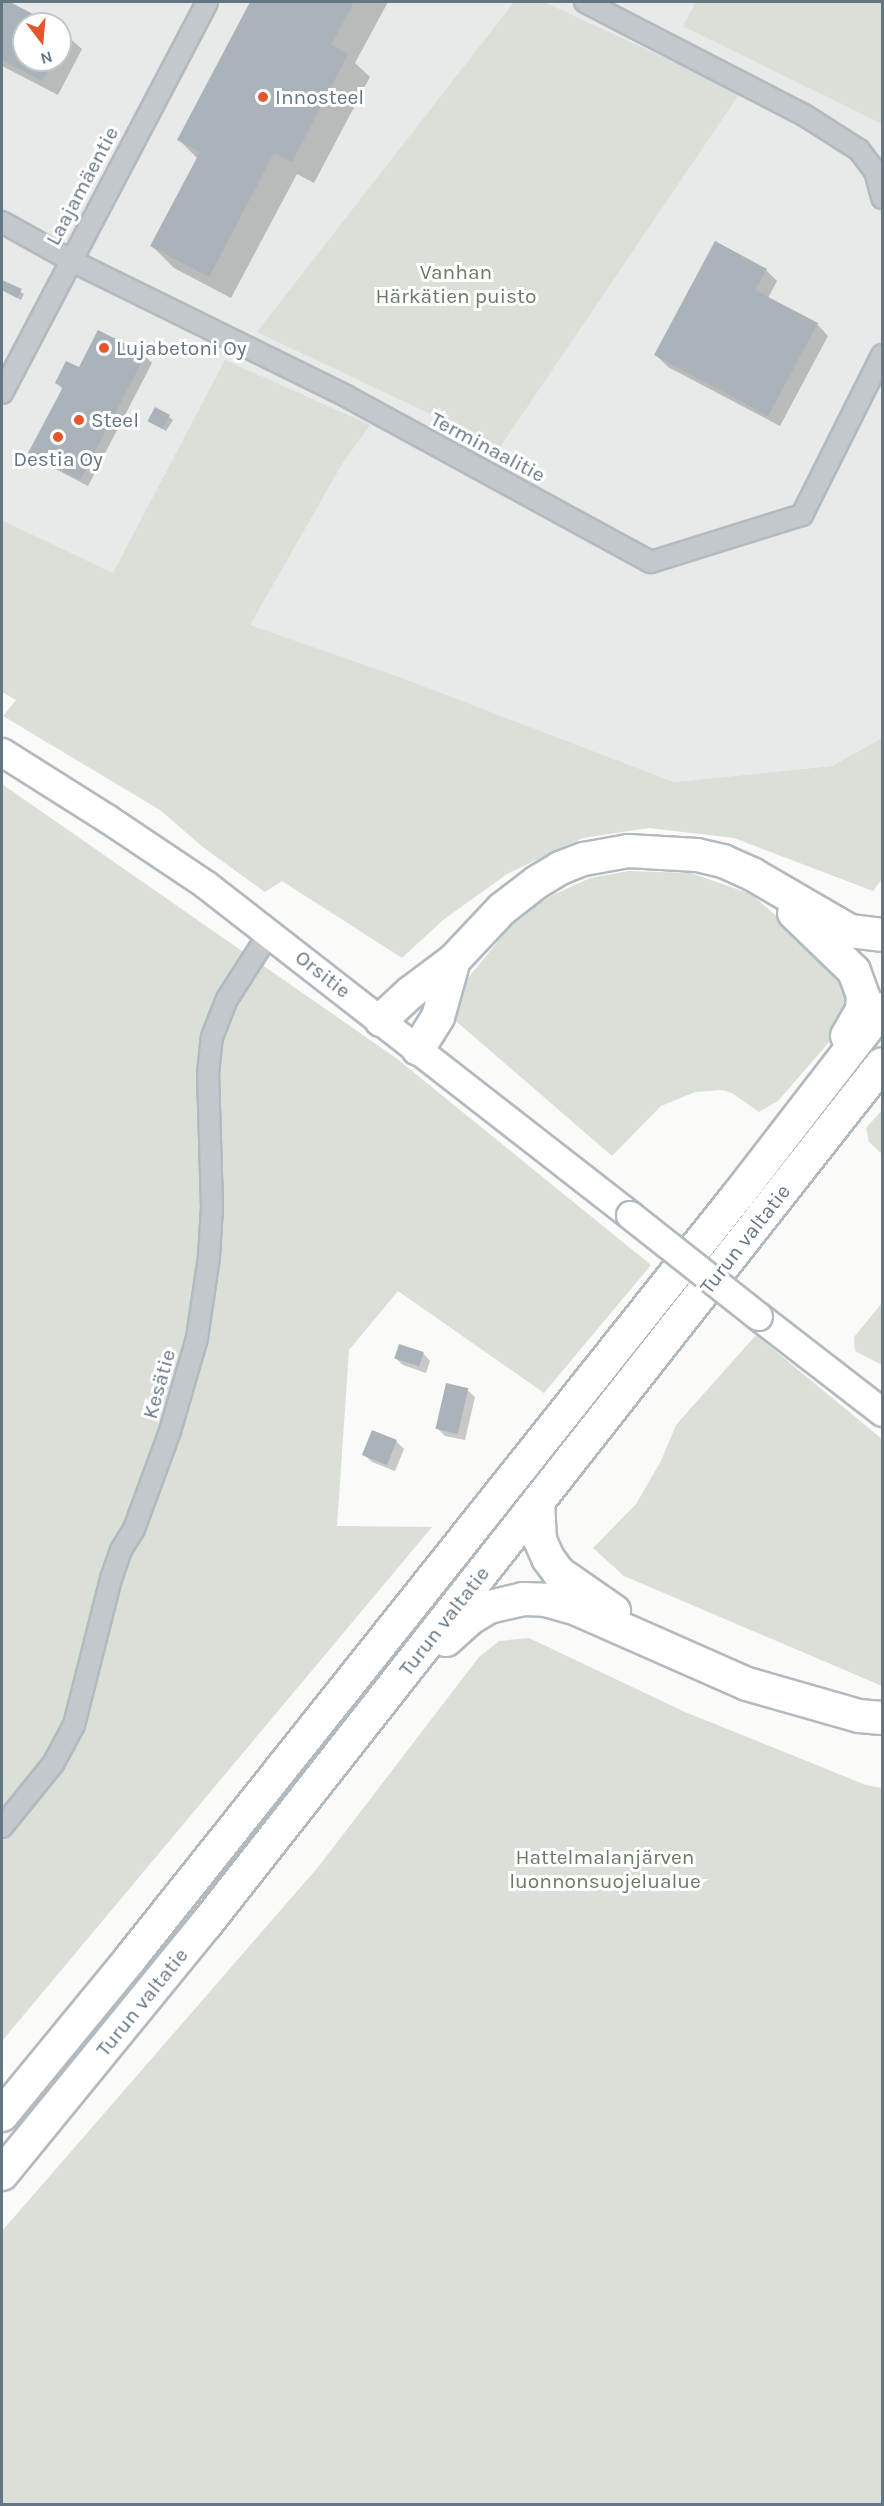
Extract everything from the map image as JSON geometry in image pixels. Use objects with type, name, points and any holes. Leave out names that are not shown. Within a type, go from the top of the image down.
[{"type":"highway","points":[[381,1020],[410,993],[454,960],[502,909],[537,882],[560,868],[584,859],[628,851],[667,851],[705,857],[752,874],[850,931],[882,935]]},
{"type":"highway","points":[[738,1195],[840,1048],[862,1010],[863,996],[854,971],[752,874]]},
{"type":"highway","points":[[418,1049],[438,1017],[454,960]]},
{"type":"highway","name":"Turun valtatie","points":[[2,2115],[738,1195],[882,1009]]},
{"type":"highway","name":"Turun valtatie","points":[[2,2174],[207,1923],[882,1064]]},
{"type":"highway","points":[[538,1502],[541,1545],[559,1573],[664,1645]]},
{"type":"highway","points":[[382,1700],[468,1619],[503,1602],[523,1599],[546,1600],[577,1609],[664,1645],[747,1684],[859,1716],[882,1718]]},
{"type":"main road","name":"Orsitie","points":[[2,752],[108,819],[270,932],[882,1412]]},
{"type":"street","name":"Laajamäentie","points":[[2,393],[207,2]]},
{"type":"street","points":[[585,2],[804,115],[859,150],[875,171],[882,198]]},
{"type":"street","name":"Terminaalitie","points":[[2,222],[70,260],[346,396],[651,562],[802,515],[882,355]]},
{"type":"street","name":"Kesätie","points":[[2,1827],[53,1764],[74,1725],[111,1579],[121,1550],[134,1529],[170,1431],[197,1338],[209,1257],[213,1207],[208,1074],[212,1037],[227,999],[270,932]]},
{"type":"shaded area","points":[[2,2],[882,2],[882,738],[832,766],[674,782],[397,676],[249,625],[113,573],[2,520]]},
{"type":"green space","name":"Vanhan Härkätien puisto","points":[[514,2],[544,2],[740,93],[500,447],[257,332]]},
{"type":"green space","points":[[696,2],[882,2],[882,124],[683,26]]},
{"type":"green space","points":[[225,360],[370,425],[342,464],[250,625],[397,676],[674,782],[832,766],[882,738],[882,879],[873,891],[734,838],[649,828],[583,838],[507,874],[443,920],[402,958],[282,881],[265,892],[204,848],[160,810],[3,716],[16,700],[2,692],[2,520],[113,573]]},
{"type":"green space","points":[[2,784],[396,1058],[651,1265],[544,1393],[398,1291],[349,1350],[337,1526],[432,1527],[2,2041]]},
{"type":"green space","points":[[629,871],[691,873],[751,894],[841,972],[848,999],[847,1013],[831,1040],[778,1101],[759,1112],[732,1093],[722,1090],[695,1092],[661,1106],[612,1156],[450,1016],[451,999],[516,919],[551,896],[590,878]]},
{"type":"green space","points":[[882,1110],[882,1154],[869,1142],[866,1128]]},
{"type":"green space","points":[[882,1303],[882,1365],[855,1351],[854,1337]]},
{"type":"green space","points":[[756,1335],[882,1439],[882,1686],[624,1576],[593,1548],[636,1504],[661,1461],[676,1425]]},
{"type":"green space","name":"Hattelmalanjärven luonnonsuojelualue","points":[[529,1638],[685,1712],[866,1785],[882,1788],[882,2504],[2,2504],[2,2231],[319,1866],[479,1657],[499,1641]]},
{"type":"building","points":[[2,2],[10,2],[29,12],[12,12],[12,65],[2,60]]},
{"type":"building","name":"Innosteel","points":[[250,2],[354,2],[331,45],[348,54],[292,162],[274,153],[209,277],[150,246],[200,152],[177,140]]},
{"type":"building","points":[[25,72],[47,72],[42,81]]},
{"type":"building","points":[[715,241],[767,269],[755,290],[818,323],[768,416],[654,355]]},
{"type":"building","points":[[2,280],[22,289],[17,298],[2,290]]},
{"type":"building","name":"Steel","points":[[98,330],[146,354],[80,480],[28,453],[63,387],[55,383],[66,361],[79,367]]},
{"type":"building","points":[[155,407],[170,415],[162,429],[147,421]]},
{"type":"building","points":[[399,1344],[424,1352],[419,1366],[394,1358]]},
{"type":"building","points":[[446,1383],[468,1388],[458,1434],[435,1429]]},
{"type":"building","points":[[372,1430],[397,1440],[387,1465],[362,1455]]},
{"type":"place","name":"Innosteel","points":[[263,97]]},
{"type":"place","name":"Lujabetoni Oy","points":[[104,348]]},
{"type":"place","name":"Steel","points":[[79,420]]},
{"type":"place","name":"Destia Oy","points":[[58,437]]}]
